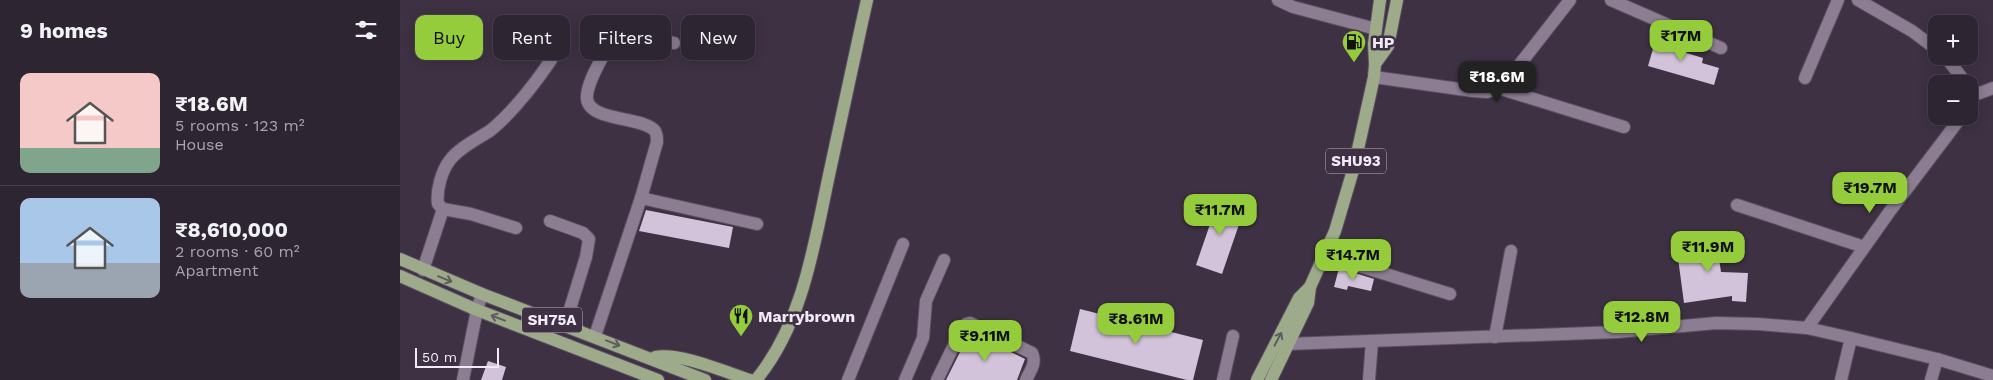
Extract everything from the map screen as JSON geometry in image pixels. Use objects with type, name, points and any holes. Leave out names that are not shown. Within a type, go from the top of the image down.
[{"type":"main road","points":[[756,380],[778,349],[800,297],[867,0]]},
{"type":"main road","name":"SHU93","points":[[1271,380],[1308,303],[1310,287],[1335,231],[1354,167],[1374,71],[1374,44],[1380,0]]},
{"type":"main road","points":[[1374,71],[1388,46],[1396,5]]},
{"type":"main road","name":"SH75A","points":[[400,259],[482,294],[706,380]]},
{"type":"main road","name":"SH75A","points":[[400,276],[477,310],[658,380]]},
{"type":"main road","name":"SHU93","points":[[1258,380],[1299,298],[1310,287]]},
{"type":"main road","points":[[650,358],[663,355],[682,359],[750,380]]},
{"type":"street","points":[[1278,0],[1376,29]]},
{"type":"street","points":[[1374,71],[1473,91],[1487,92],[1498,88],[1570,0]]},
{"type":"street","points":[[1611,0],[1721,48]]},
{"type":"street","points":[[1805,78],[1838,0]]},
{"type":"street","points":[[1858,0],[1912,31],[1928,43]]},
{"type":"street","points":[[595,336],[655,153],[657,134],[653,128],[644,124],[605,115],[596,110],[587,99],[589,89],[597,68],[613,44],[626,40],[642,39],[674,43]]},
{"type":"street","points":[[516,228],[471,214],[443,209],[438,204],[437,199],[440,184],[450,160],[493,128],[517,105],[532,88],[551,60]]},
{"type":"street","points":[[1952,65],[1960,75]]},
{"type":"street","points":[[1498,88],[1624,127]]},
{"type":"street","points":[[1978,94],[1993,88]]},
{"type":"street","points":[[1807,328],[1864,247],[1955,125]]},
{"type":"street","points":[[641,198],[757,224]]},
{"type":"street","points":[[1737,205],[1864,247]]},
{"type":"street","points":[[423,270],[443,209]]},
{"type":"street","points":[[550,221],[583,232],[589,239],[586,257],[565,325]]},
{"type":"street","points":[[848,380],[903,244]]},
{"type":"street","points":[[1495,337],[1511,251]]},
{"type":"street","points":[[1324,255],[1450,294]]},
{"type":"street","points":[[904,380],[923,338],[926,302],[944,260]]},
{"type":"street","points":[[463,380],[482,294]]},
{"type":"street","points":[[1287,344],[1617,332],[1716,322],[1807,328],[1937,359],[1993,376]]},
{"type":"street","points":[[937,380],[962,328],[970,323],[1032,353],[1034,364],[1026,380]]},
{"type":"street","points":[[1224,380],[1233,336]]},
{"type":"street","points":[[1841,380],[1851,338]]},
{"type":"street","points":[[1369,380],[1372,341]]},
{"type":"street","points":[[1931,380],[1937,359]]},
{"type":"building","points":[[1657,35],[1675,40],[1673,49],[1703,58],[1702,63],[1719,68],[1714,85],[1648,66]]},
{"type":"building","points":[[1219,198],[1245,207],[1222,274],[1196,265]]},
{"type":"building","points":[[646,210],[733,227],[729,248],[639,231]]},
{"type":"building","points":[[1716,237],[1721,272],[1748,273],[1746,302],[1732,301],[1732,296],[1684,303],[1676,243]]},
{"type":"building","points":[[1339,268],[1374,279],[1371,291],[1348,286],[1347,290],[1334,287]]},
{"type":"building","points":[[1080,309],[1203,340],[1193,380],[1070,351]]},
{"type":"building","points":[[970,332],[1025,359],[1017,380],[946,380]]},
{"type":"building","points":[[488,361],[506,367],[502,380],[481,380]]},
{"type":"place","name":"HP","points":[[1354,63]]},
{"type":"place","name":"Marrybrown","points":[[741,337]]}]
